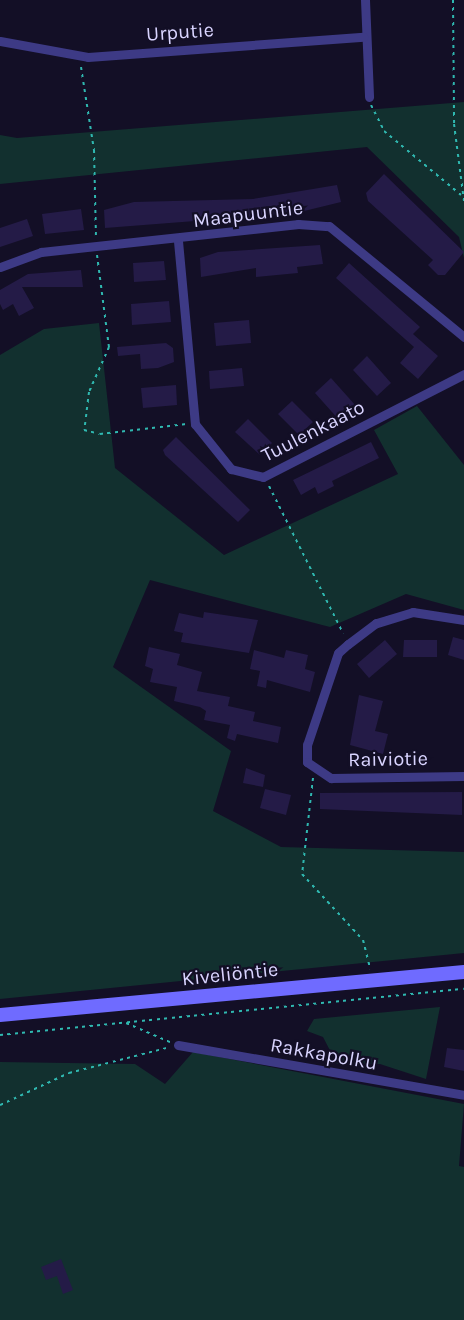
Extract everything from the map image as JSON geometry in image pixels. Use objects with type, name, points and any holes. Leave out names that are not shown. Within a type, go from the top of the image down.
[{"type":"street","points":[[365,0],[363,37],[369,97]]},
{"type":"street","name":"Urputie","points":[[0,41],[79,55],[363,37]]},
{"type":"street","name":"Maapuuntie","points":[[0,267],[41,252],[178,241],[298,224],[329,226],[464,337]]},
{"type":"street","points":[[178,241],[195,424]]},
{"type":"street","name":"Tuulenkaato","points":[[195,424],[231,469],[263,477],[464,374]]},
{"type":"street","points":[[314,770],[308,762],[308,745],[338,653],[376,623],[413,612],[464,620]]},
{"type":"street","name":"Raiviotie","points":[[314,770],[330,778],[464,776]]},
{"type":"street","name":"Kiveliöntie","points":[[0,1015],[464,972]]},
{"type":"street","name":"Rakkapolku","points":[[178,1045],[464,1095]]},
{"type":"path","points":[[453,0],[454,124],[464,201]]},
{"type":"path","points":[[79,55],[94,150],[97,247],[109,347],[89,392],[84,430],[100,434],[195,424]]},
{"type":"path","points":[[369,97],[384,131],[463,196]]},
{"type":"path","points":[[263,477],[306,552],[348,644]]},
{"type":"path","points":[[314,770],[302,874],[363,940],[375,998]]},
{"type":"path","points":[[0,1035],[464,989]]},
{"type":"path","points":[[125,1023],[178,1045]]},
{"type":"path","points":[[0,1105],[69,1073],[178,1045]]},
{"type":"green space","points":[[464,102],[464,258],[459,237],[367,147],[0,184],[0,135],[17,138]]},
{"type":"green space","points":[[99,323],[115,468],[224,555],[398,474],[374,430],[417,406],[464,465],[464,610],[406,594],[330,627],[150,580],[113,667],[231,751],[213,811],[281,847],[464,852],[464,953],[0,999],[0,355],[44,329]]},
{"type":"green space","points":[[440,1007],[426,1079],[380,1064],[337,1064],[323,1037],[307,1031],[314,1019]]},
{"type":"green space","points":[[193,1052],[464,1104],[459,1166],[464,1167],[464,1320],[0,1320],[0,1062],[135,1064],[165,1084]]},
{"type":"building","points":[[384,174],[464,252],[445,275],[438,275],[428,265],[433,260],[368,201],[366,193]]},
{"type":"building","points":[[337,185],[341,202],[296,213],[105,228],[104,210],[134,202],[253,199]]},
{"type":"building","points":[[81,209],[84,230],[45,234],[42,214]]},
{"type":"building","points":[[27,219],[33,236],[0,247],[0,228]]},
{"type":"building","points":[[320,245],[323,264],[297,267],[298,273],[256,277],[256,268],[201,277],[200,258],[218,252]]},
{"type":"building","points":[[164,261],[166,280],[134,282],[133,263]]},
{"type":"building","points":[[349,263],[420,327],[413,334],[438,356],[418,379],[400,363],[414,347],[336,278]]},
{"type":"building","points":[[81,270],[83,287],[22,287],[34,308],[19,316],[13,304],[3,310],[0,304],[0,290],[28,274]]},
{"type":"building","points":[[169,301],[171,322],[132,325],[131,304]]},
{"type":"building","points":[[249,320],[251,343],[216,346],[214,323]]},
{"type":"building","points":[[166,343],[173,348],[174,362],[158,368],[141,369],[140,354],[118,356],[117,347]]},
{"type":"building","points":[[367,356],[391,383],[377,396],[353,370]]},
{"type":"building","points":[[242,368],[244,386],[210,389],[209,371]]},
{"type":"building","points":[[331,378],[356,406],[340,421],[315,393]]},
{"type":"building","points":[[176,385],[177,405],[143,408],[141,388]]},
{"type":"building","points":[[292,401],[313,422],[299,435],[278,414]]},
{"type":"building","points":[[248,419],[272,443],[260,455],[235,432]]},
{"type":"building","points":[[176,437],[250,510],[238,522],[165,455],[163,450]]},
{"type":"building","points":[[371,442],[379,458],[332,481],[334,486],[318,494],[315,487],[301,495],[293,480]]},
{"type":"building","points":[[204,612],[258,620],[249,653],[181,642],[183,633],[174,631],[179,613],[203,618]]},
{"type":"building","points":[[453,637],[464,640],[464,660],[448,655]]},
{"type":"building","points":[[385,640],[397,654],[369,678],[357,664]]},
{"type":"building","points":[[404,640],[437,640],[437,657],[403,657]]},
{"type":"building","points":[[149,647],[180,654],[177,665],[202,672],[197,691],[230,697],[228,706],[255,712],[253,721],[281,727],[278,743],[237,734],[235,741],[227,738],[230,725],[204,720],[206,711],[200,707],[174,701],[177,687],[150,682],[153,669],[145,666]]},
{"type":"building","points":[[254,650],[284,658],[286,650],[308,655],[305,669],[315,672],[310,692],[267,680],[266,688],[257,686],[260,671],[250,669]]},
{"type":"building","points":[[359,695],[383,701],[375,731],[388,734],[383,754],[350,745]]},
{"type":"building","points":[[246,768],[265,775],[263,787],[243,783]]},
{"type":"building","points":[[265,789],[291,795],[286,815],[260,808]]},
{"type":"building","points":[[462,792],[462,815],[320,809],[320,793]]},
{"type":"building","points":[[447,1048],[464,1050],[464,1071],[444,1067]]},
{"type":"building","points":[[61,1259],[73,1290],[63,1294],[57,1276],[46,1280],[41,1267]]}]
